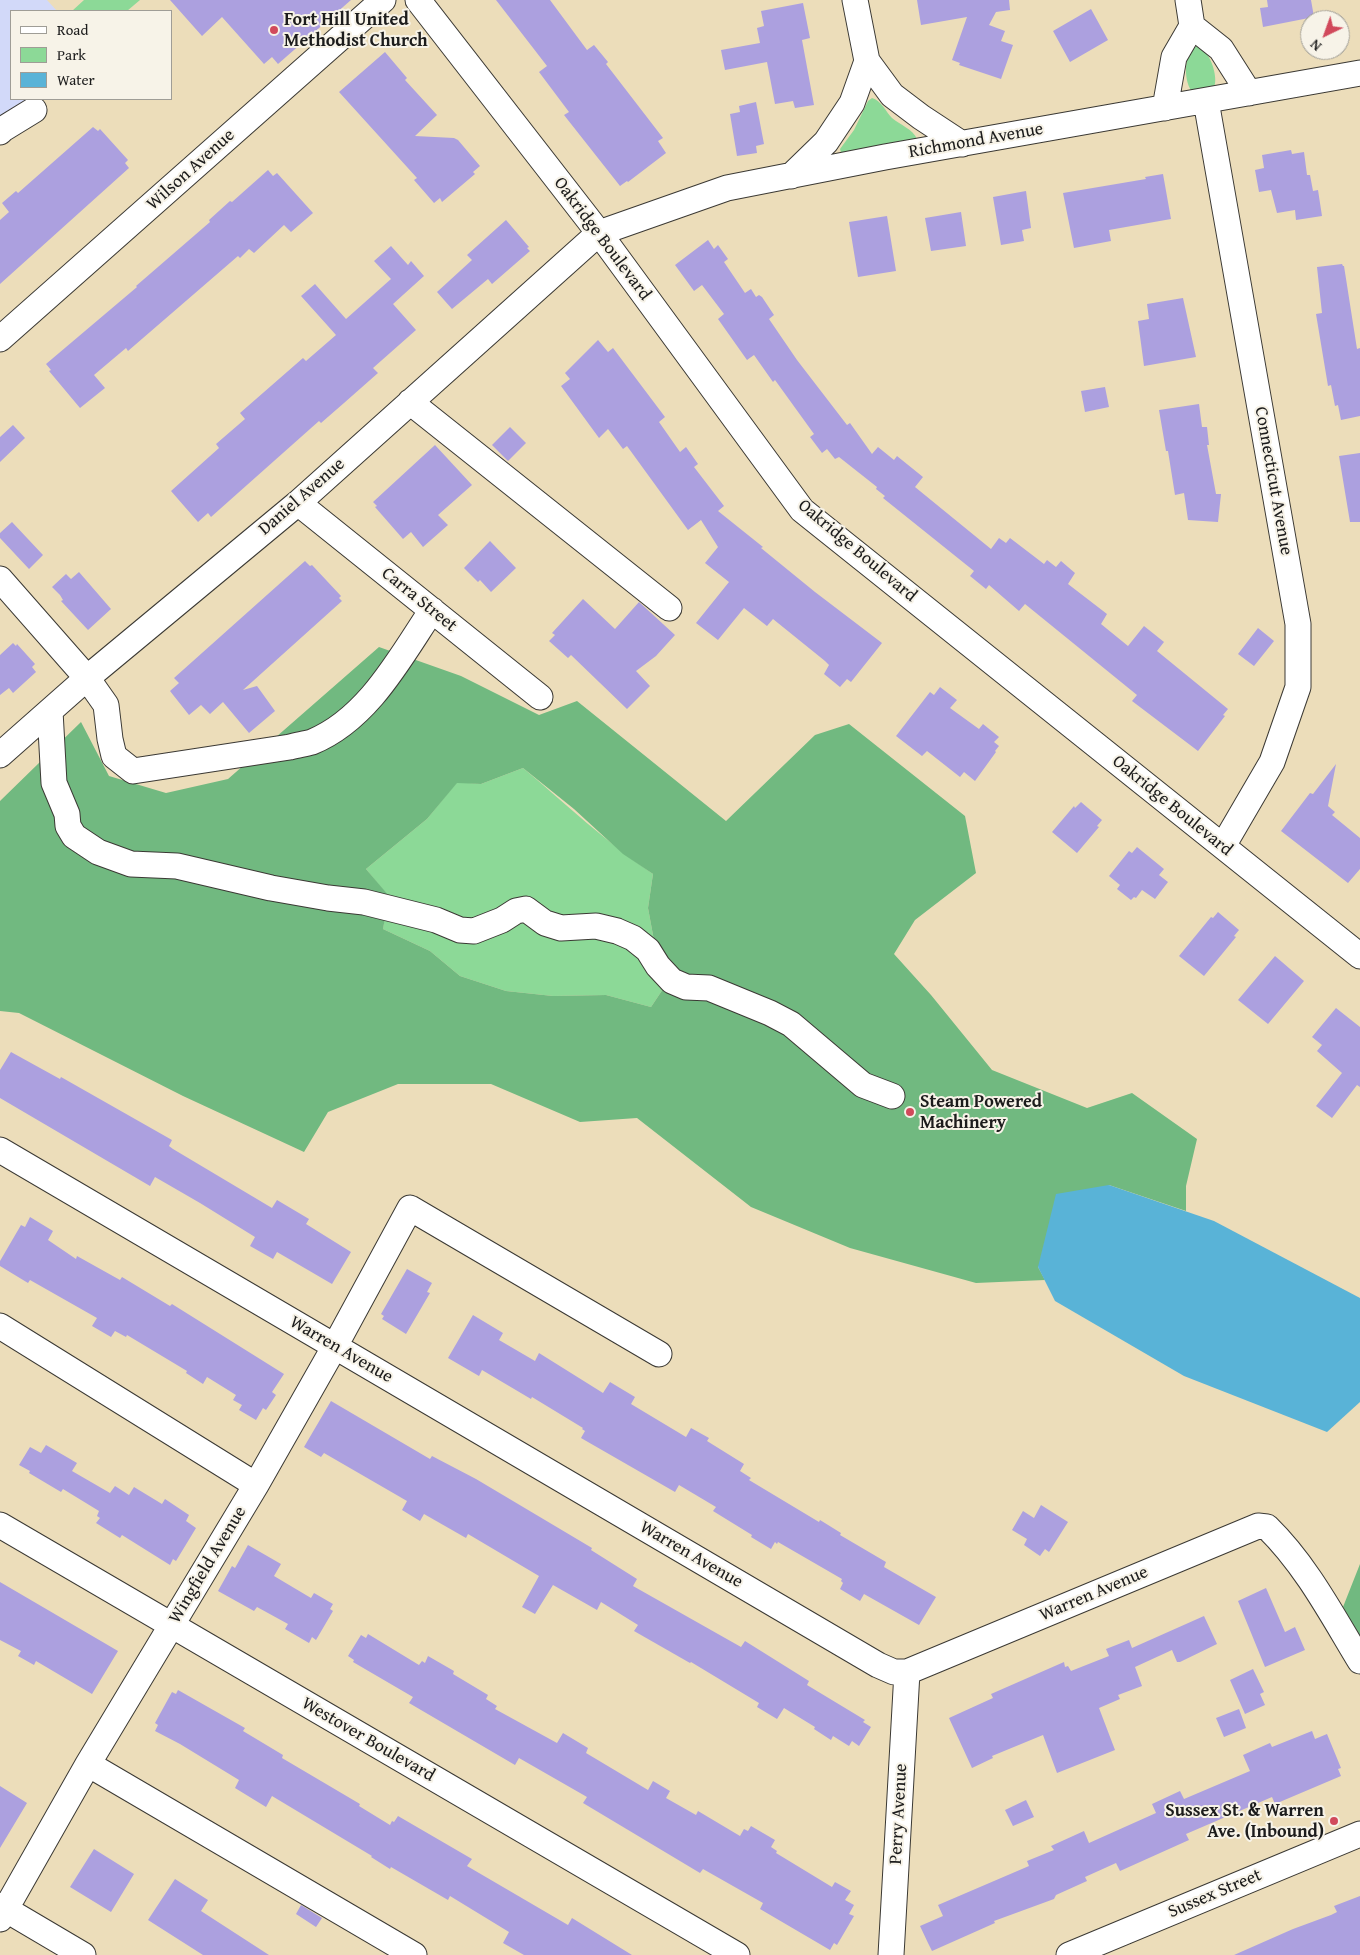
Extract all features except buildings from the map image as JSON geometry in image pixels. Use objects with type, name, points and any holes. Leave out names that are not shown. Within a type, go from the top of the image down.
[{"type":"street","name":"Wilson Avenue","points":[[0,339],[383,0]]},
{"type":"street","name":"Oakridge Boulevard","points":[[418,0],[599,233],[802,510],[1360,956]]},
{"type":"street","points":[[855,0],[867,61],[892,95],[920,117],[962,144]]},
{"type":"street","points":[[1165,108],[1174,57],[1192,26],[1188,0]]},
{"type":"street","points":[[1192,26],[1221,49],[1249,93]]},
{"type":"street","points":[[791,176],[826,142],[852,103],[867,61]]},
{"type":"street","name":"Richmond Avenue","points":[[599,233],[727,188],[1360,73]]},
{"type":"street","name":"Connecticut Avenue","points":[[1206,101],[1298,624],[1298,687],[1272,762],[1222,846]]},
{"type":"street","points":[[0,132],[34,110]]},
{"type":"street","name":"Daniel Avenue","points":[[0,755],[87,678],[298,503],[599,233]]},
{"type":"street","points":[[410,402],[669,608]]},
{"type":"street","name":"Carra Street","points":[[298,503],[540,697]]},
{"type":"street","points":[[0,579],[87,678],[106,705],[114,756],[133,771],[312,742],[339,726],[374,695],[432,610]]},
{"type":"street","points":[[50,711],[54,783],[67,814],[68,826],[74,836],[98,852],[131,864],[177,866],[271,888],[364,902],[436,920],[460,930],[474,931],[502,920],[516,911],[526,909],[545,923],[561,928],[596,926],[616,931],[633,938],[641,944],[672,981],[686,987],[709,988],[770,1013],[791,1024],[863,1085],[892,1096]]},
{"type":"street","name":"Warren Avenue","points":[[0,1150],[878,1665],[894,1672],[907,1672],[1258,1526],[1267,1527],[1301,1567],[1360,1661]]},
{"type":"street","name":"Wingfield Avenue","points":[[2,1912],[88,1764],[256,1485],[335,1346],[410,1208],[659,1354]]},
{"type":"street","points":[[0,1326],[256,1485]]},
{"type":"street","name":"Westover Boulevard","points":[[0,1525],[736,1955]]},
{"type":"street","name":"Perry Avenue","points":[[891,1955],[907,1672]]},
{"type":"street","points":[[88,1764],[414,1955]]},
{"type":"street","name":"Sussex Street","points":[[1069,1955],[1360,1834]]},
{"type":"street","points":[[2,1912],[84,1955]]},
{"type":"shaded area","points":[[0,0],[47,0],[56,10],[10,10],[10,100],[34,100],[0,131]]},
{"type":"green space","points":[[84,0],[140,0],[128,10],[73,10]]},
{"type":"green space","points":[[1197,46],[1209,57],[1214,70],[1215,82],[1214,87],[1191,90],[1187,80],[1186,66],[1189,54]]},
{"type":"green space","points":[[872,98],[881,104],[892,118],[913,132],[917,139],[842,156],[840,149],[854,130],[868,101]]},
{"type":"green space","points":[[379,647],[461,676],[539,715],[577,701],[726,821],[815,735],[849,724],[965,816],[976,873],[915,920],[894,954],[931,995],[992,1070],[1087,1108],[1132,1093],[1197,1139],[1186,1186],[1186,1211],[1109,1185],[1038,1267],[1045,1280],[976,1283],[850,1248],[751,1207],[637,1118],[580,1122],[491,1084],[398,1084],[328,1112],[304,1152],[183,1096],[19,1013],[0,1011],[0,801],[81,722],[109,776],[166,793],[228,779]],"holes":[[[523,768],[574,809],[623,854],[653,874],[648,908],[663,989],[651,1007],[606,995],[553,996],[506,991],[460,976],[430,951],[383,929],[389,896],[366,869],[427,819],[457,783],[481,784]]]},
{"type":"green space","points":[[523,768],[603,836],[653,874],[648,908],[663,989],[651,1007],[606,995],[553,996],[506,991],[460,976],[430,951],[383,929],[388,896],[366,869],[427,819],[457,782],[481,784]]},
{"type":"green space","points":[[1360,1564],[1360,1636],[1343,1607]]},
{"type":"water","points":[[1109,1185],[1214,1221],[1360,1298],[1360,1402],[1327,1432],[1184,1376],[1055,1301],[1038,1267],[1056,1194]]},
{"type":"place","name":"Fort Hill United Methodist Church","points":[[274,30]]},
{"type":"place","name":"Steam Powered Machinery","points":[[910,1112]]},
{"type":"place","name":"Sussex St. & Warren Ave. (Inbound)","points":[[1334,1821]]}]
